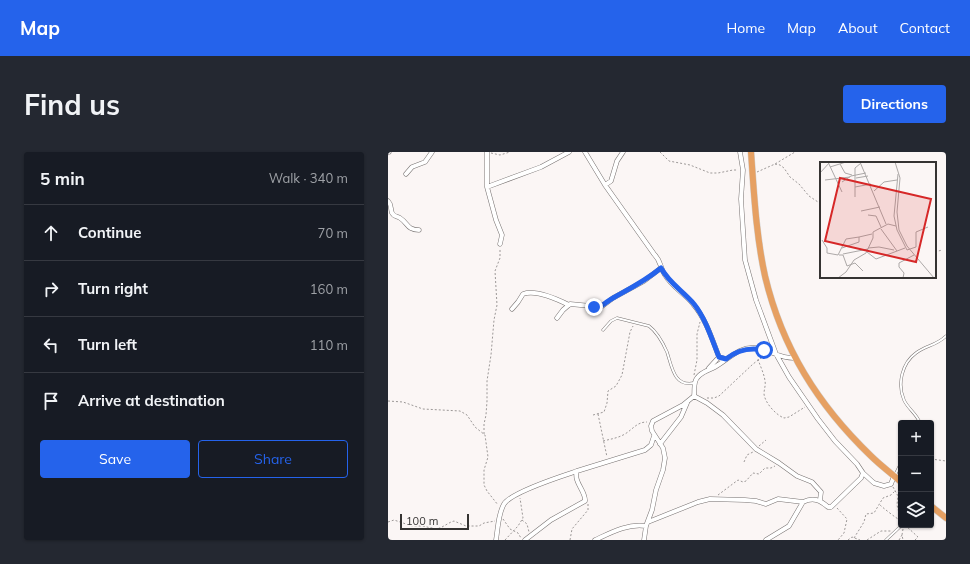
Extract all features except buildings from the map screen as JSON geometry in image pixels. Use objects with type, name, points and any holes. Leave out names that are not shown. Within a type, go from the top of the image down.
[{"type":"highway","points":[[751,152],[758,232],[765,275],[777,314],[795,358],[826,408],[872,457],[898,479]]},
{"type":"highway","points":[[934,508],[946,518]]},
{"type":"street","points":[[406,174],[412,167],[426,162],[432,152]]},
{"type":"street","points":[[488,152],[487,187],[496,220],[502,234],[500,244]]},
{"type":"street","points":[[487,187],[541,166],[569,152]]},
{"type":"street","points":[[585,152],[605,185],[660,260],[661,268],[668,279],[694,305],[702,316],[719,357]]},
{"type":"street","points":[[605,185],[611,181],[617,160],[623,152]]},
{"type":"street","points":[[740,152],[743,170],[741,199],[745,260],[756,300],[776,354],[789,377],[809,405],[834,439],[857,464],[863,473],[874,482],[884,486],[891,484],[894,476]]},
{"type":"street","points":[[388,201],[392,205],[392,212],[394,215],[402,219],[410,228],[420,230]]},
{"type":"street","points":[[512,309],[523,294],[527,292],[548,295],[569,304],[600,307],[644,282],[661,268]]},
{"type":"street","points":[[557,318],[569,304]]},
{"type":"street","points":[[660,444],[681,417],[687,403],[694,393],[695,382],[698,376],[738,351],[750,348],[757,348],[784,358],[795,358]]},
{"type":"street","points":[[719,357],[726,359]]},
{"type":"street","points":[[708,370],[719,357]]},
{"type":"street","points":[[694,393],[723,415],[756,449],[797,476],[815,484],[821,492],[820,500]]},
{"type":"street","points":[[644,540],[646,524],[652,510],[656,490],[665,465],[665,453],[654,436],[651,423],[656,418],[687,403]]},
{"type":"street","points":[[496,540],[502,509],[506,501],[521,492],[549,480],[645,450],[651,445],[654,436]]},
{"type":"street","points":[[525,540],[551,520],[586,500],[577,479],[577,471]]},
{"type":"street","points":[[766,540],[789,526],[799,506],[803,502],[810,499],[820,500],[828,507],[834,506],[861,478],[863,473]]},
{"type":"street","points":[[595,540],[627,527],[646,524],[698,502],[710,499],[745,500],[766,504],[778,499],[803,502]]},
{"type":"lane","points":[[603,330],[611,321],[617,318],[646,324],[653,329],[664,347],[671,367],[678,379],[683,384],[695,382]]},
{"type":"lane","points":[[918,420],[904,399],[901,385],[902,374],[915,353],[940,342],[946,336]]},
{"type":"lane","points":[[689,384],[694,393]]},
{"type":"lane","points":[[894,476],[898,469]]},
{"type":"lane","points":[[886,540],[900,528]]},
{"type":"path","points":[[488,152],[500,156],[510,152]]},
{"type":"path","points":[[660,152],[669,161],[690,165],[710,173],[743,170]]},
{"type":"path","points":[[753,174],[775,164],[795,152]]},
{"type":"path","points":[[775,164],[784,168],[790,177],[799,184],[809,196],[820,203]]},
{"type":"path","points":[[500,244],[500,258],[495,271],[498,305],[494,320],[484,424],[484,434],[486,438],[488,457],[484,470],[484,485],[486,491],[502,509]]},
{"type":"path","points":[[936,252],[942,250]]},
{"type":"path","points":[[695,382],[694,375],[697,360],[697,334],[702,316]]},
{"type":"path","points":[[593,415],[604,412],[607,403],[608,391],[616,386],[622,375],[631,328],[636,323]]},
{"type":"path","points":[[700,398],[714,398],[719,396],[758,359],[770,352]]},
{"type":"path","points":[[758,359],[764,376],[764,394],[766,401],[778,414],[784,418],[789,417],[809,405]]},
{"type":"path","points":[[388,401],[403,402],[423,409],[463,412],[467,415],[475,427],[484,434]]},
{"type":"path","points":[[598,414],[608,462]]},
{"type":"path","points":[[603,441],[626,433],[640,422],[651,423]]},
{"type":"path","points":[[744,462],[747,455],[766,440]]},
{"type":"path","points":[[934,459],[946,461]]},
{"type":"path","points":[[710,499],[738,480],[743,482],[746,481],[753,473],[759,474],[765,468],[771,468],[779,463]]},
{"type":"path","points":[[891,484],[896,490],[898,496]]},
{"type":"path","points":[[852,540],[864,522],[866,514],[874,513],[883,498],[891,495],[896,490]]},
{"type":"path","points":[[505,540],[513,532],[524,516],[521,503],[521,492]]},
{"type":"path","points":[[570,540],[572,529],[588,510],[586,500]]},
{"type":"path","points":[[879,504],[898,519]]},
{"type":"path","points":[[834,506],[847,519],[844,533],[838,540]]},
{"type":"path","points":[[388,522],[395,521],[412,526],[437,529],[454,521],[466,526],[479,526],[500,518],[513,532],[518,533],[525,540]]},
{"type":"path","points":[[522,520],[527,524],[529,531],[532,534]]},
{"type":"path","points":[[903,528],[903,540]]},
{"type":"path","points":[[907,528],[918,537],[915,540]]},
{"type":"path","points":[[867,540],[881,531],[887,530],[895,532]]},
{"type":"path","points":[[899,540],[902,535]]},
{"type":"path","points":[[848,540],[853,538],[860,540]]},
{"type":"route","points":[[594,307],[602,306],[644,282],[661,268],[664,275],[694,305],[702,316],[719,357],[726,359],[738,351],[750,348],[764,350]]}]
